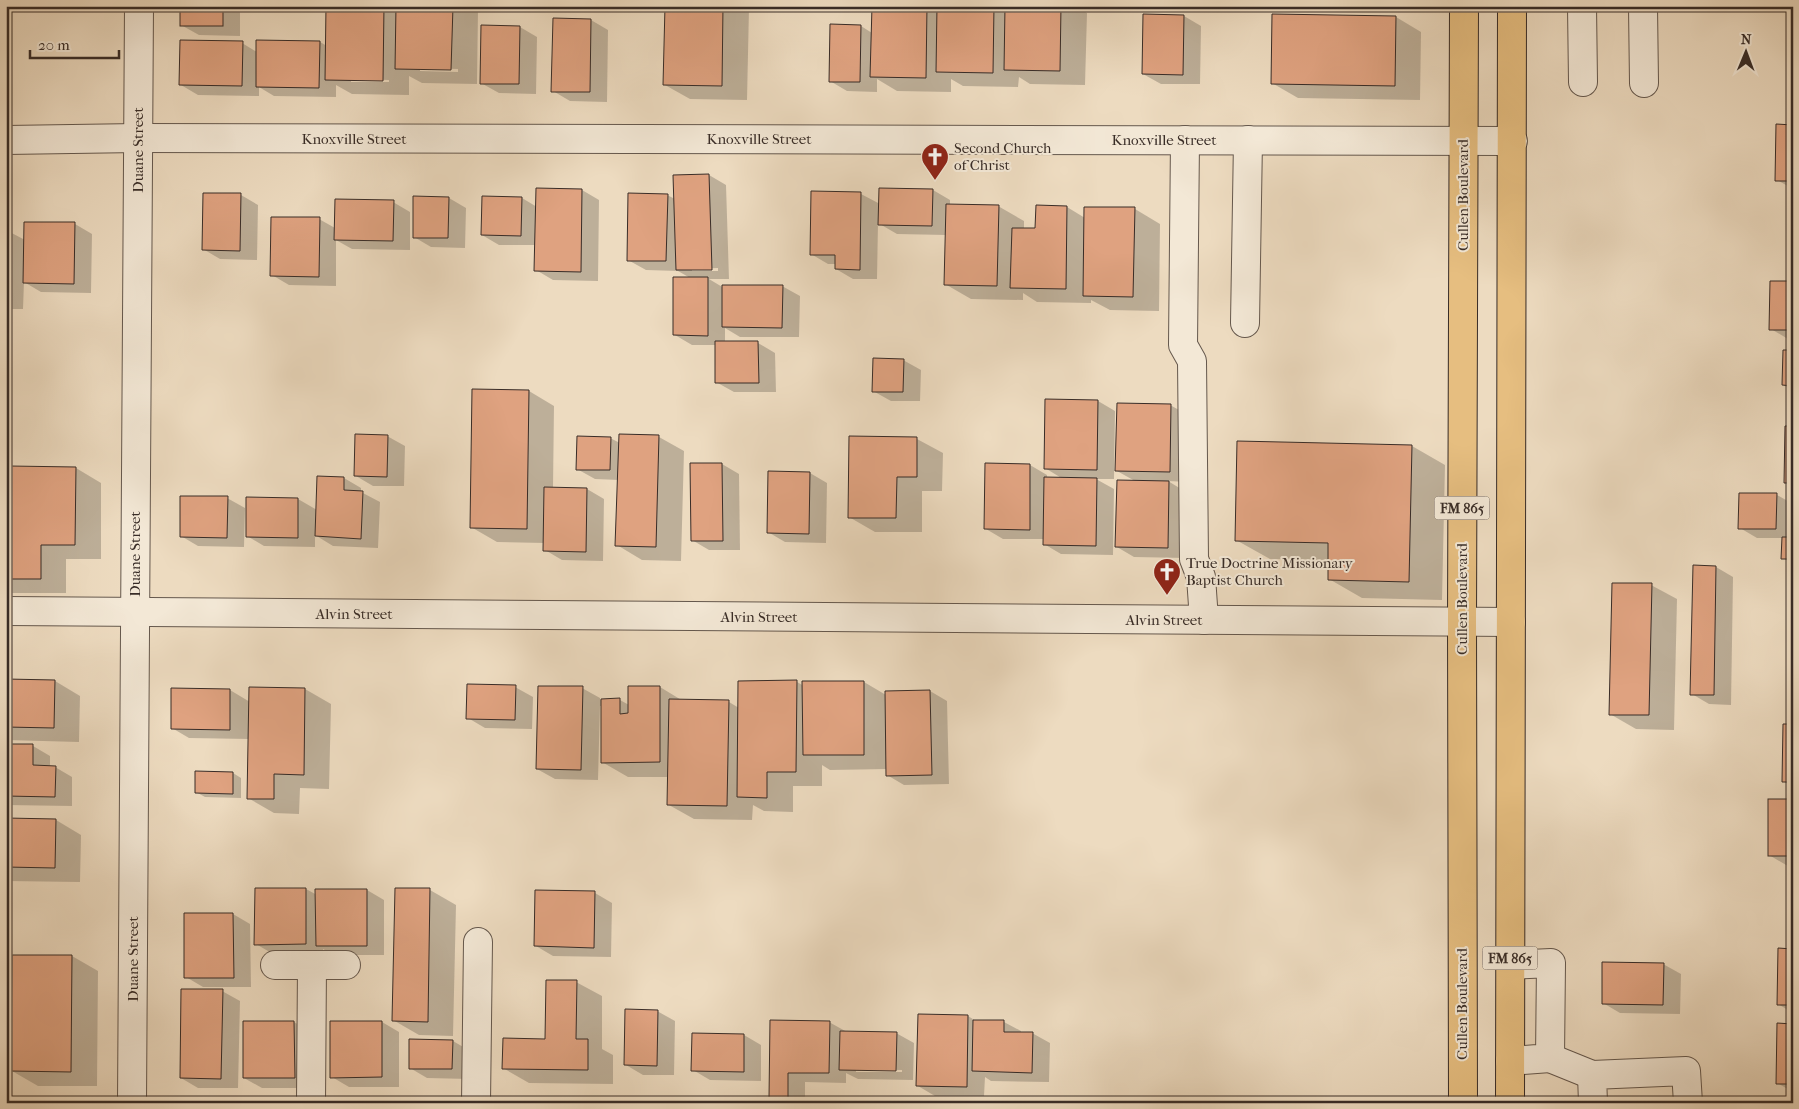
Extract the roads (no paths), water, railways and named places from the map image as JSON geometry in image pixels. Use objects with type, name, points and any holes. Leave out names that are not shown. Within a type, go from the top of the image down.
[{"type":"main road","name":"Cullen Boulevard","points":[[1463,1103],[1464,6]]},
{"type":"main road","name":"FM 865","points":[[1510,1103],[1512,6]]},
{"type":"street","name":"Duane Street","points":[[132,1103],[139,6]]},
{"type":"street","points":[[1582,6],[1583,82]]},
{"type":"street","points":[[1643,6],[1644,83]]},
{"type":"street","name":"Knoxville Street","points":[[6,140],[138,138],[1513,141]]},
{"type":"street","points":[[1185,140],[1184,345],[1192,361],[1194,559],[1201,577],[1204,620]]},
{"type":"street","points":[[1245,323],[1248,140]]},
{"type":"street","name":"Alvin Street","points":[[6,611],[1511,622]]},
{"type":"street","points":[[476,1103],[478,942]]},
{"type":"street","points":[[1510,964],[1551,963],[1550,1058]]},
{"type":"street","points":[[275,965],[346,965]]},
{"type":"street","points":[[311,1103],[312,965]]},
{"type":"street","points":[[1510,1061],[1550,1058],[1592,1075],[1686,1071],[1688,1103]]},
{"type":"street","points":[[1592,1075],[1593,1103]]},
{"type":"place","name":"Second Church of Christ","points":[[935,181]]},
{"type":"place","name":"True Doctrine Missionary Baptist Church","points":[[1167,596]]}]
